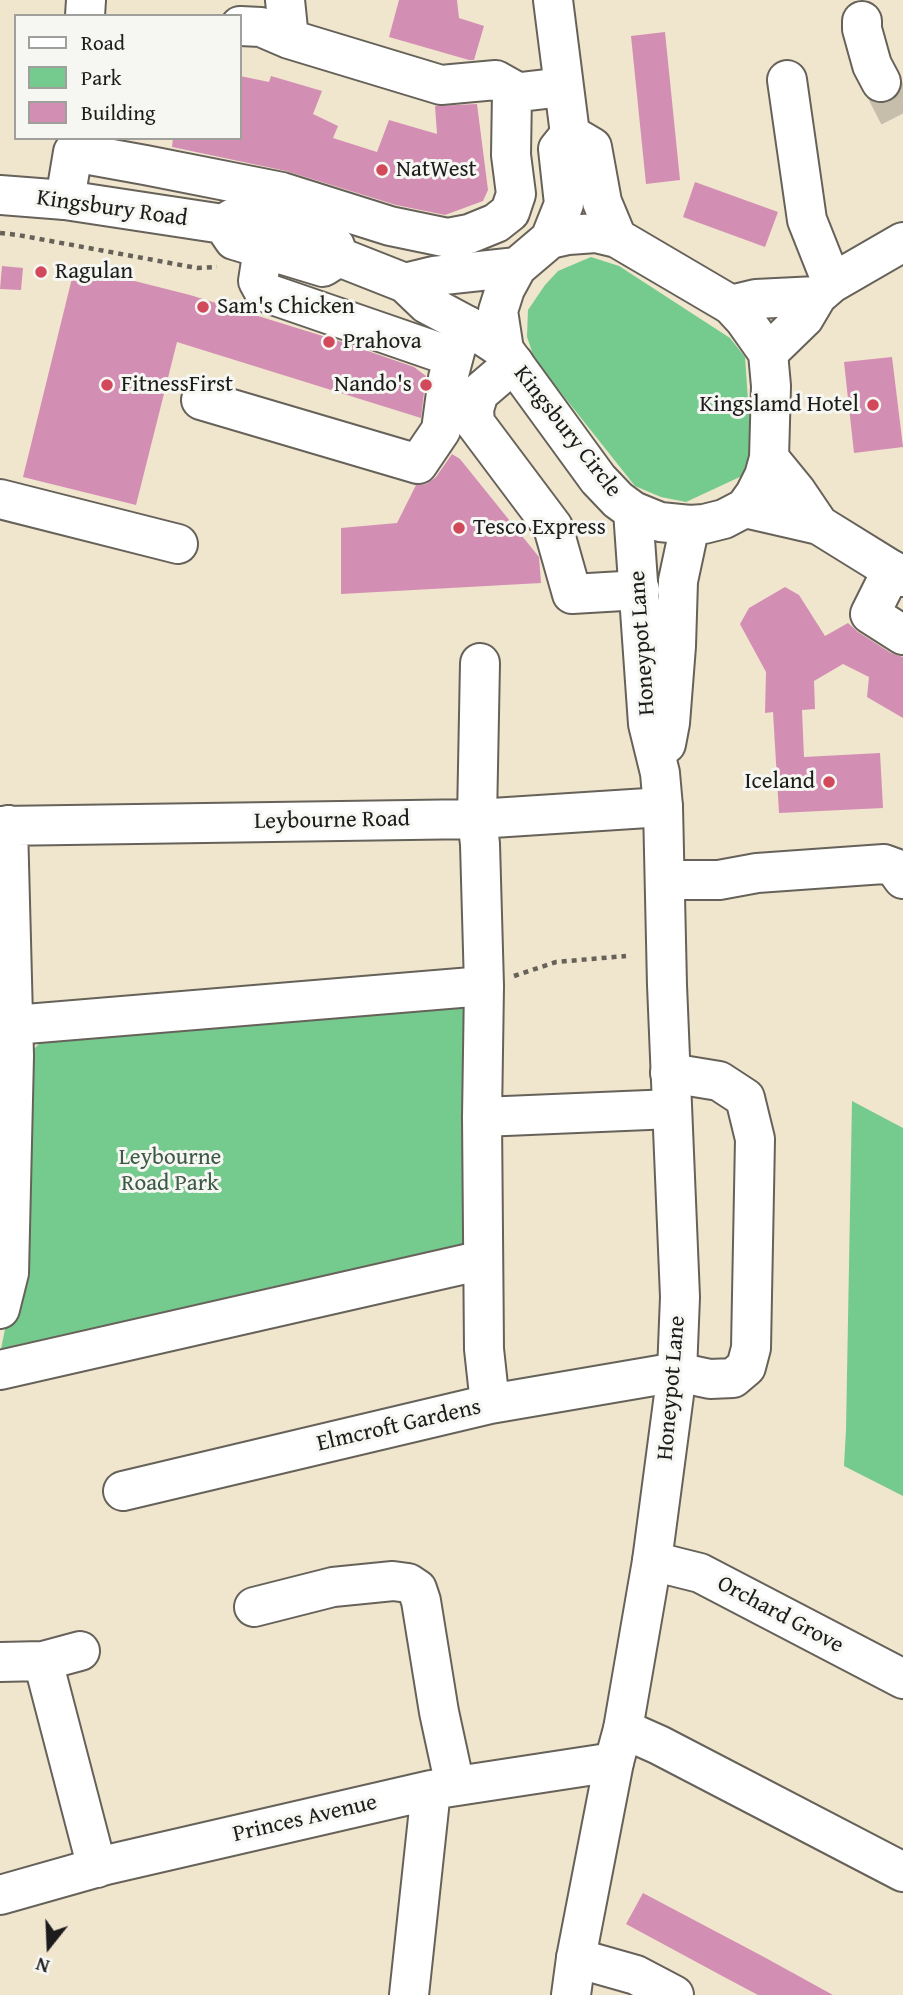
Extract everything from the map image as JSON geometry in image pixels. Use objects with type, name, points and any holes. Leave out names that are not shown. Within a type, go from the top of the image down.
[{"type":"main road","points":[[285,0],[289,39]]},
{"type":"main road","points":[[550,239],[564,204],[558,149],[570,134],[553,0]]},
{"type":"main road","points":[[862,21],[872,65],[881,82]]},
{"type":"main road","points":[[65,200],[73,152],[282,192],[390,226],[448,239],[496,223],[510,212],[516,194],[511,155],[512,89],[496,80],[442,85],[289,39],[261,27],[242,26]]},
{"type":"main road","points":[[787,80],[807,220],[825,289]]},
{"type":"main road","points":[[512,93],[563,88]]},
{"type":"main road","points":[[570,134],[592,148],[602,202],[617,238]]},
{"type":"main road","name":"Kingsbury Road","points":[[0,195],[65,200],[223,224],[245,216],[317,236],[332,242],[339,257],[405,283],[462,337],[509,357]]},
{"type":"main road","name":"Kingsbury Road","points":[[223,224],[234,240],[323,267],[339,257]]},
{"type":"main road","points":[[550,239],[596,233],[617,238],[731,305],[744,319],[768,353],[771,386],[769,457],[764,476],[745,508],[819,525],[898,574],[870,614],[903,635]]},
{"type":"main road","name":"Kingsbury Circle","points":[[550,239],[517,267],[505,289],[498,311],[509,357],[598,479],[633,511],[660,522],[690,525],[724,519],[745,508]]},
{"type":"main road","points":[[731,305],[825,289],[902,246]]},
{"type":"main road","points":[[263,249],[258,281],[264,292],[444,354],[462,337]]},
{"type":"main road","points":[[405,283],[434,276],[517,267]]},
{"type":"main road","points":[[768,353],[804,318],[825,289]]},
{"type":"main road","points":[[201,400],[418,464],[441,430],[448,378],[462,337]]},
{"type":"main road","points":[[509,357],[479,393],[474,409],[475,423],[553,527],[572,594],[640,590]]},
{"type":"main road","points":[[769,457],[819,525]]},
{"type":"main road","points":[[0,499],[178,544]]},
{"type":"main road","name":"Honeypot Lane","points":[[633,511],[648,723],[662,790]]},
{"type":"main road","name":"Honeypot Lane","points":[[573,1977],[652,1561],[677,1372],[680,1253],[671,1091],[662,790],[676,646],[678,581],[690,525]]},
{"type":"main road","points":[[480,663],[477,819],[484,986],[484,1349],[490,1404]]},
{"type":"main road","name":"Leybourne Road","points":[[4,826],[477,819],[662,790]]},
{"type":"main road","points":[[0,1309],[4,1273],[14,1025],[4,826]]},
{"type":"main road","points":[[665,880],[719,880],[757,873],[884,864],[895,868],[903,879]]},
{"type":"main road","points":[[14,1025],[484,986]]},
{"type":"main road","points":[[482,1117],[671,1091],[719,1081],[745,1098],[755,1139],[751,1348],[746,1367],[733,1378],[710,1379],[677,1372]]},
{"type":"main road","points":[[0,1370],[484,1260]]},
{"type":"main road","name":"Elmcroft Gardens","points":[[123,1491],[490,1404],[677,1372]]},
{"type":"main road","name":"Orchard Grove","points":[[652,1561],[700,1573],[903,1679]]},
{"type":"main road","points":[[254,1607],[332,1587],[393,1581],[408,1583],[417,1589],[439,1712],[443,1788],[408,1995]]},
{"type":"main road","points":[[0,1662],[43,1661],[80,1651]]},
{"type":"main road","points":[[43,1661],[97,1868]]},
{"type":"main road","points":[[618,1745],[659,1745],[903,1872]]},
{"type":"main road","name":"Princes Avenue","points":[[0,1895],[97,1868],[618,1745]]},
{"type":"main road","points":[[573,1977],[636,1975],[674,1995]]},
{"type":"path","points":[[0,233],[18,234],[197,268],[223,266]]},
{"type":"path","points":[[484,986],[556,962],[626,956]]},
{"type":"green space","points":[[591,257],[619,266],[730,338],[745,357],[752,457],[744,475],[686,502],[661,497],[635,486],[535,360],[527,337],[528,310],[558,271]]},
{"type":"green space","name":"Leybourne Road Park","points":[[469,1000],[470,1254],[0,1354],[17,1270],[24,1059],[51,1032]]},
{"type":"green space","points":[[852,1101],[903,1128],[903,1496],[844,1466]]},
{"type":"building","points":[[399,0],[457,0],[459,18],[484,26],[474,60],[389,37]]},
{"type":"building","points":[[665,32],[680,180],[646,184],[631,36]]},
{"type":"building","points":[[242,76],[269,82],[271,76],[322,91],[313,114],[338,126],[333,138],[377,152],[389,120],[437,134],[435,106],[477,104],[488,190],[483,201],[445,215],[396,205],[286,171],[172,147],[173,140],[242,140]]},
{"type":"building","points":[[695,182],[778,212],[765,247],[683,217]]},
{"type":"building","points":[[2,266],[23,268],[21,290],[0,289]]},
{"type":"building","points":[[75,266],[190,295],[414,367],[426,376],[421,418],[177,342],[136,505],[23,477]]},
{"type":"building","name":"Kingslamd Hotel","points":[[892,357],[903,447],[854,453],[844,362]]},
{"type":"building","points":[[452,454],[460,459],[539,557],[541,583],[341,594],[341,528],[397,523],[416,485],[426,484],[436,477]]},
{"type":"building","points":[[785,587],[799,595],[825,636],[848,623],[891,653],[903,657],[903,718],[867,697],[869,677],[843,664],[814,681],[815,709],[802,710],[804,757],[880,753],[883,808],[779,813],[773,712],[765,713],[766,672],[740,624],[749,608]]},
{"type":"building","points":[[643,1893],[833,1995],[758,1995],[726,1978],[626,1924]]},
{"type":"tunnel","points":[[881,82],[903,125]]},
{"type":"place","name":"NatWest","points":[[382,170]]},
{"type":"place","name":"Ragulan","points":[[41,272]]},
{"type":"place","name":"Sam's Chicken","points":[[203,307]]},
{"type":"place","name":"Prahova","points":[[329,342]]},
{"type":"place","name":"FitnessFirst","points":[[107,385]]},
{"type":"place","name":"Nando's","points":[[426,385]]},
{"type":"place","name":"Kingslamd Hotel","points":[[873,405]]},
{"type":"place","name":"Tesco Express","points":[[459,528]]},
{"type":"place","name":"Iceland","points":[[829,782]]}]
